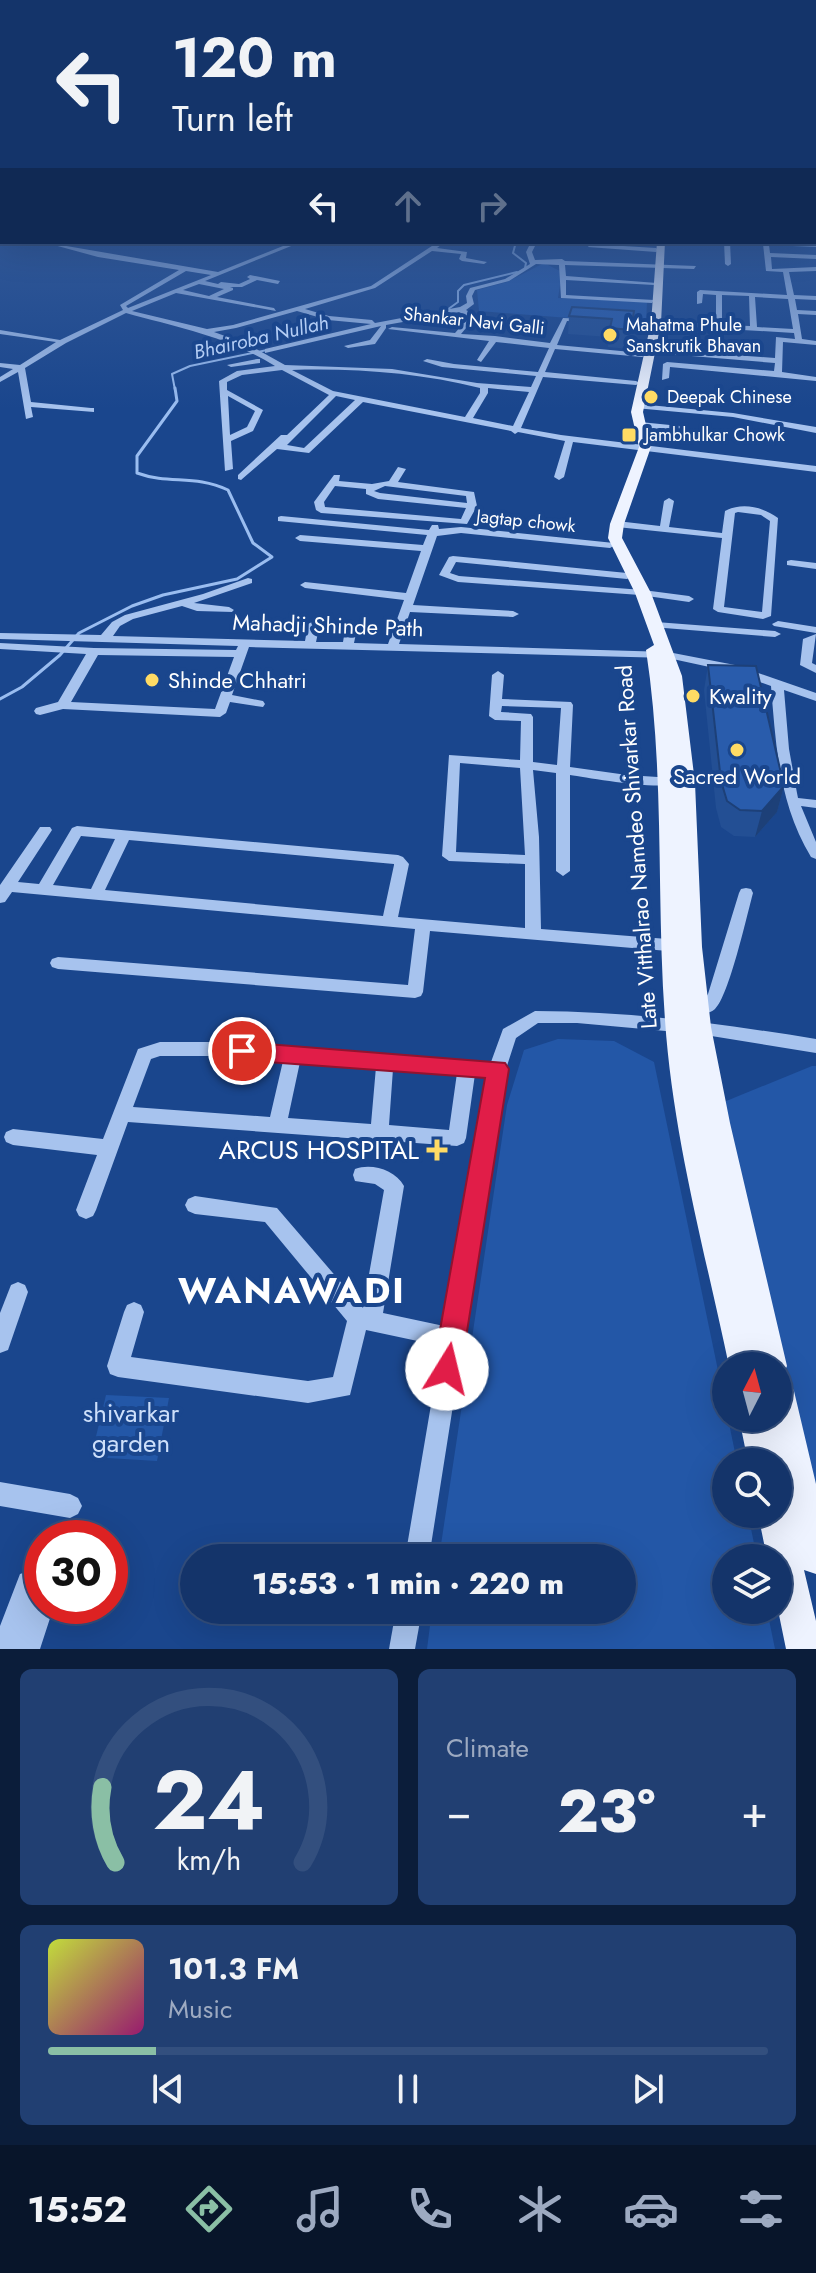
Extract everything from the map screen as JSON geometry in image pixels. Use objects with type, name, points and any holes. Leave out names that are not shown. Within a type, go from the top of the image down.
[{"type":"main road","points":[[610,545],[608,524],[642,446],[632,414],[636,383],[654,326],[657,255]]},
{"type":"main road","points":[[654,326],[652,301],[658,266]]},
{"type":"main road","points":[[617,524],[642,446],[639,415],[645,352]]},
{"type":"main road","name":"Late Vitthalrao Namdeo Shivarkar Road","points":[[617,524],[615,538],[656,625],[662,655]]},
{"type":"main road","name":"Late Vitthalrao Namdeo Shivarkar Road","points":[[610,545],[640,593],[662,655],[673,676],[681,946],[691,1019],[769,1352]]},
{"type":"main road","name":"Late Vitthalrao Namdeo Shivarkar Road","points":[[691,1019],[693,1123],[741,1352]]},
{"type":"main road","points":[[787,1432],[816,1557]]},
{"type":"main road","points":[[778,1528],[804,1649]]},
{"type":"street","points":[[96,255],[278,282]]},
{"type":"street","points":[[0,365],[18,367],[57,340],[125,308],[265,255]]},
{"type":"street","points":[[193,329],[226,329],[373,287],[423,255]]},
{"type":"street","points":[[463,255],[462,259],[484,262]]},
{"type":"street","points":[[530,255],[533,262]]},
{"type":"street","points":[[728,255],[728,264]]},
{"type":"street","points":[[816,257],[767,255],[769,271],[816,269]]},
{"type":"street","points":[[562,261],[563,297],[652,301]]},
{"type":"street","points":[[533,262],[694,267]]},
{"type":"street","points":[[231,365],[383,326],[461,310],[471,304],[469,296],[472,289],[507,280],[529,268],[533,262]]},
{"type":"street","points":[[602,276],[609,263]]},
{"type":"street","points":[[0,377],[125,308],[184,269]]},
{"type":"street","points":[[786,272],[799,341]]},
{"type":"street","points":[[563,275],[602,276],[654,283]]},
{"type":"street","points":[[200,281],[234,286],[256,278]]},
{"type":"street","points":[[617,299],[621,280]]},
{"type":"street","points":[[200,281],[231,288],[210,298]]},
{"type":"street","points":[[176,291],[274,310]]},
{"type":"street","points":[[699,303],[700,292],[752,294],[816,291]]},
{"type":"street","points":[[719,293],[719,326]]},
{"type":"street","points":[[792,293],[816,298]]},
{"type":"street","points":[[752,294],[754,328]]},
{"type":"street","points":[[125,308],[244,345],[310,384],[333,393],[515,431],[816,469]]},
{"type":"street","name":"Shankar Navi Galli","points":[[298,309],[334,319],[554,346],[779,361]]},
{"type":"street","points":[[457,335],[473,316],[461,310]]},
{"type":"street","points":[[689,310],[719,312]]},
{"type":"street","points":[[794,312],[816,313]]},
{"type":"street","points":[[515,431],[565,319],[593,321]]},
{"type":"street","points":[[607,323],[816,343]]},
{"type":"street","points":[[346,368],[348,345],[372,342],[383,326]]},
{"type":"street","points":[[654,326],[797,331]]},
{"type":"street","points":[[0,332],[57,340]]},
{"type":"street","points":[[481,360],[495,338]]},
{"type":"street","points":[[778,374],[779,339]]},
{"type":"street","points":[[427,361],[451,365],[445,365],[434,378]]},
{"type":"street","points":[[665,378],[667,364],[816,379]]},
{"type":"street","points":[[445,365],[636,383]]},
{"type":"street","points":[[18,367],[29,417]]},
{"type":"street","points":[[228,469],[225,378],[284,367],[346,368],[535,390]]},
{"type":"street","points":[[467,421],[484,393],[484,387],[478,385]]},
{"type":"street","points":[[224,391],[259,410],[259,416],[250,429],[227,440]]},
{"type":"street","points":[[333,393],[280,447],[306,451],[361,399]]},
{"type":"street","points":[[241,477],[333,393]]},
{"type":"street","points":[[27,404],[91,410]]},
{"type":"street","points":[[639,415],[674,419]]},
{"type":"street","points":[[639,415],[680,429]]},
{"type":"street","points":[[639,415],[733,415],[816,430]]},
{"type":"street","points":[[546,449],[549,436]]},
{"type":"street","points":[[559,477],[570,439]]},
{"type":"street","points":[[392,484],[401,469]]},
{"type":"street","points":[[372,487],[335,480],[319,502],[321,510],[436,520],[462,526],[472,506],[473,498],[466,493],[379,483],[369,492],[378,496],[472,506]]},
{"type":"street","points":[[664,528],[669,501]]},
{"type":"street","points":[[373,515],[381,503]]},
{"type":"street","points":[[733,509],[764,512],[775,520],[767,614],[755,617],[718,609],[727,536],[730,511],[733,509]]},
{"type":"street","name":"Jagtap chowk","points":[[281,519],[436,533],[462,526],[610,545]]},
{"type":"street","points":[[392,647],[436,533],[436,520]]},
{"type":"street","points":[[617,524],[727,536]]},
{"type":"street","points":[[300,538],[429,549]]},
{"type":"street","points":[[627,576],[453,559],[444,575],[458,579],[689,599]]},
{"type":"street","points":[[791,563],[816,566]]},
{"type":"street","points":[[63,705],[97,643],[116,624],[129,617],[248,581]]},
{"type":"street","points":[[309,582],[395,595],[407,602],[513,614]]},
{"type":"street","points":[[183,602],[197,608],[229,610]]},
{"type":"street","points":[[310,644],[314,624]]},
{"type":"street","points":[[348,645],[352,624]]},
{"type":"street","points":[[656,625],[816,630]]},
{"type":"street","points":[[0,636],[97,643]]},
{"type":"street","points":[[816,637],[809,639],[806,665],[816,669]]},
{"type":"street","points":[[0,646],[64,649],[97,643]]},
{"type":"street","name":"Mahadji Shinde Path","points":[[97,643],[243,648],[310,644],[662,655],[731,668],[816,697]]},
{"type":"street","points":[[40,711],[63,705],[220,713],[243,648]]},
{"type":"street","points":[[498,675],[495,716],[527,717],[533,932]]},
{"type":"street","points":[[777,682],[787,784],[800,827],[815,850]]},
{"type":"street","points":[[225,697],[259,704]]},
{"type":"street","points":[[496,702],[567,705],[563,770],[563,871]]},
{"type":"street","points":[[532,860],[449,856],[454,758],[676,782]]},
{"type":"street","points":[[792,801],[816,804]]},
{"type":"street","points":[[4,892],[45,830]]},
{"type":"street","points":[[43,889],[77,831],[398,860],[402,864],[390,921]]},
{"type":"street","points":[[96,894],[124,835]]},
{"type":"street","points":[[4,892],[43,889],[681,946]]},
{"type":"street","points":[[691,1019],[708,1007],[716,996],[746,893]]},
{"type":"street","points":[[58,963],[415,992],[423,924]]},
{"type":"street","points":[[419,1544],[497,1069],[509,1034],[535,1017],[691,1019],[816,1046]]},
{"type":"street","points":[[86,1210],[144,1054],[160,1049],[497,1069]]},
{"type":"street","points":[[277,1126],[293,1055]]},
{"type":"street","points":[[379,1133],[385,1062]]},
{"type":"street","points":[[121,1114],[457,1138],[467,1067]]},
{"type":"street","points":[[13,1137],[109,1148]]},
{"type":"street","points":[[134,1312],[118,1366],[308,1392],[342,1387],[364,1319],[394,1186],[378,1176],[362,1175]]},
{"type":"street","points":[[195,1205],[270,1214],[364,1319],[452,1338]]},
{"type":"street","points":[[0,1343],[18,1292]]},
{"type":"street","points":[[0,1494],[70,1506]]},
{"type":"street","points":[[4,1649],[24,1614]]},
{"type":"street","points":[[27,1649],[31,1624]]},
{"type":"street","points":[[402,1649],[406,1624]]},
{"type":"green space","points":[[544,263],[562,272],[558,298],[647,302],[646,324],[479,311],[477,290],[507,282]]},
{"type":"green space","points":[[558,1039],[614,1041],[654,1062],[714,1352],[712,1432],[731,1432],[734,1448],[712,1448],[712,1528],[751,1528],[754,1544],[712,1544],[712,1624],[770,1624],[775,1649],[427,1649],[430,1624],[636,1624],[636,1544],[441,1544],[507,1105],[524,1050]]},
{"type":"green space","points":[[816,1066],[816,1502],[792,1404],[792,1352],[779,1352],[719,1104]]},
{"type":"green space","name":"shivarkar garden","points":[[106,1395],[169,1398],[157,1461],[91,1457]]},
{"type":"building","points":[[572,307],[634,311],[631,330],[610,328],[612,319],[569,316]]},
{"type":"building","name":"Sacred World","points":[[708,665],[756,666],[784,786],[762,811],[740,810],[727,801],[721,781]]},
{"type":"waterway","name":"Bhairoba Nullah","points":[[516,255],[526,263],[525,268]]},
{"type":"waterway","name":"Bhairoba Nullah","points":[[447,310],[458,302],[458,291],[464,285],[517,272]]},
{"type":"waterway","name":"Bhairoba Nullah","points":[[175,390],[172,374],[190,366],[267,350]]},
{"type":"waterway","name":"Bhairoba Nullah","points":[[0,699],[22,687],[60,655],[79,633],[132,606],[163,595],[237,579],[272,557],[253,543],[228,490],[204,482],[137,473],[137,456],[177,401],[175,388]]},
{"type":"place","name":"Mahatma Phule Sanskrutik Bhavan","points":[[610,335]]},
{"type":"place","name":"Deepak Chinese","points":[[651,397]]},
{"type":"place","name":"Jambhulkar Chowk","points":[[629,435]]},
{"type":"place","name":"Shinde Chhatri","points":[[152,680]]},
{"type":"place","name":"Kwality","points":[[693,696]]},
{"type":"place","name":"Sacred World","points":[[737,750]]},
{"type":"place","name":"ARCUS HOSPITAL","points":[[437,1150]]},
{"type":"district","name":"WANAWADI","points":[[292,1290]]},
{"type":"route","points":[[242,1051],[497,1069],[447,1369]]}]
